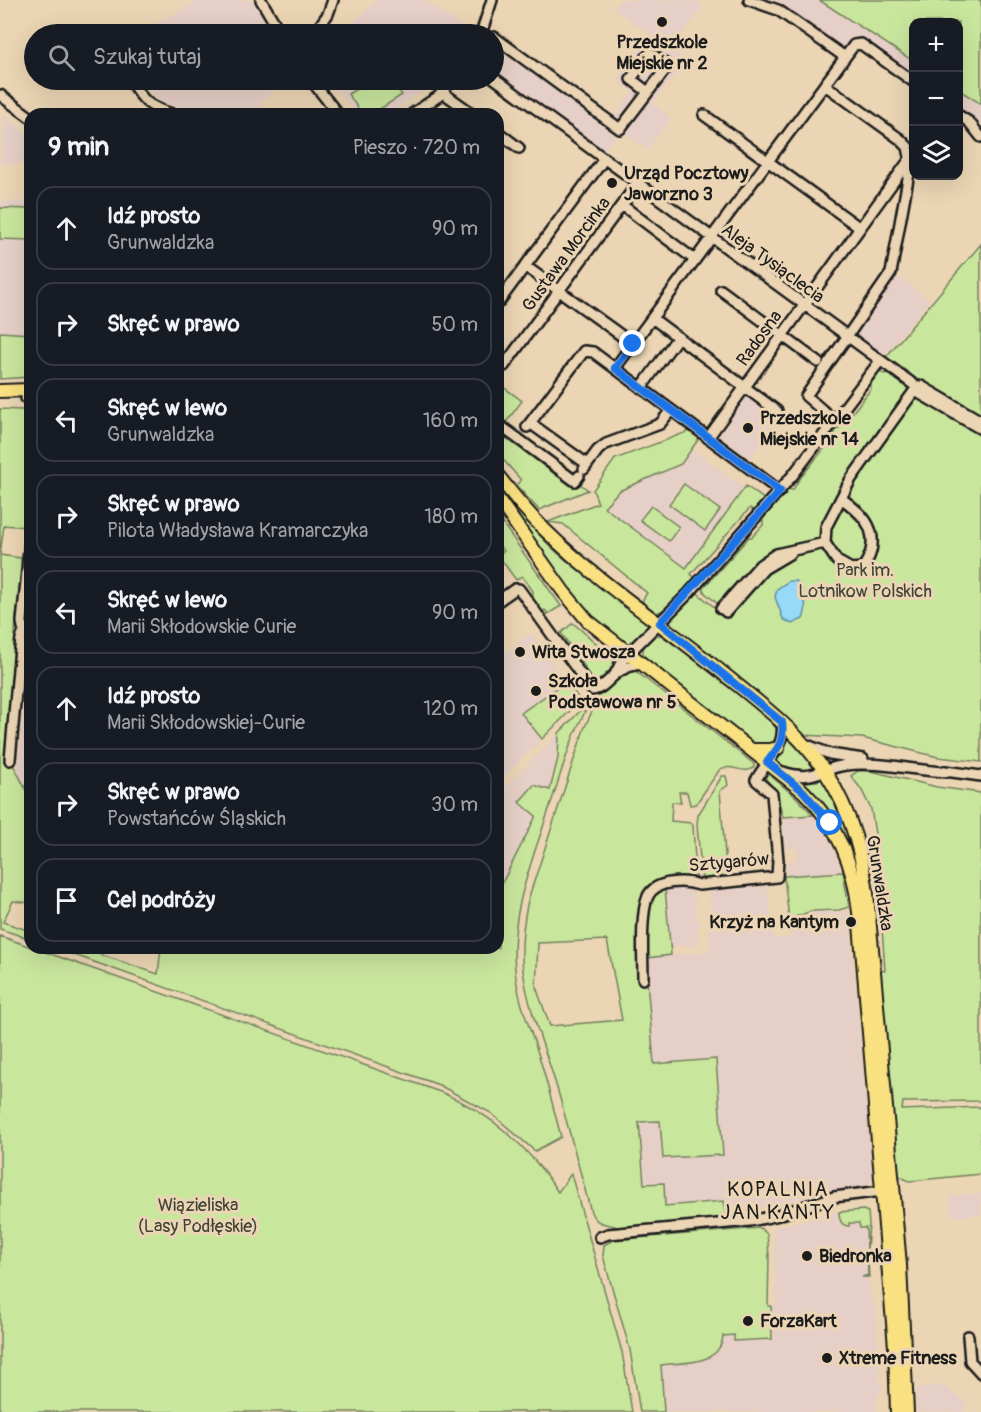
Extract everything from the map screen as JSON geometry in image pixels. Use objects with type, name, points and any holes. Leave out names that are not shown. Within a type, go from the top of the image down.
[{"type":"main road","points":[[0,391],[24,396]]},
{"type":"main road","points":[[0,398],[24,397]]},
{"type":"main road","name":"Grunwaldzka","points":[[504,483],[560,544],[782,722],[825,771],[849,819],[860,853],[866,884],[901,1273],[907,1412]]},
{"type":"main road","name":"Grunwaldzka","points":[[504,507],[575,607],[601,633],[803,791],[826,818],[842,844],[853,872],[859,912],[895,1347],[897,1412]]},
{"type":"main road","points":[[751,750],[778,748]]},
{"type":"street","points":[[261,0],[275,24]]},
{"type":"street","points":[[321,24],[333,0]]},
{"type":"street","points":[[488,24],[492,0]]},
{"type":"street","points":[[749,0],[778,10],[844,57]]},
{"type":"street","points":[[615,368],[854,45],[863,40],[909,78]]},
{"type":"street","points":[[504,46],[620,129],[648,92]]},
{"type":"street","name":"Aleja Tysiąclecia","points":[[504,85],[880,361],[917,387],[921,386],[981,421]]},
{"type":"street","points":[[825,85],[900,139],[908,147],[909,153]]},
{"type":"street","points":[[136,90],[148,105],[156,108]]},
{"type":"street","points":[[319,90],[333,108]]},
{"type":"street","points":[[420,108],[442,92],[465,108]]},
{"type":"street","points":[[0,95],[24,113]]},
{"type":"street","points":[[704,115],[860,228]]},
{"type":"street","points":[[963,118],[981,137]]},
{"type":"street","points":[[504,137],[519,148]]},
{"type":"street","points":[[504,295],[604,159]]},
{"type":"street","name":"Radosna","points":[[708,438],[909,160]]},
{"type":"street","points":[[836,422],[806,396],[891,273],[909,165]]},
{"type":"street","name":"Gustawa Morcinka","points":[[504,366],[637,184]]},
{"type":"street","points":[[621,205],[695,260]]},
{"type":"street","points":[[525,266],[633,344]]},
{"type":"street","points":[[721,290],[818,362]]},
{"type":"street","points":[[652,318],[777,411]]},
{"type":"street","points":[[641,388],[678,337]]},
{"type":"street","points":[[525,430],[584,351],[593,352],[780,491]]},
{"type":"street","points":[[615,674],[629,654],[651,633],[780,491],[836,422],[880,361]]},
{"type":"street","points":[[841,498],[855,508],[868,522],[873,541],[868,560],[862,568],[851,569],[837,561],[825,543],[826,526],[841,498],[872,448],[917,387]]},
{"type":"street","name":"Aleja Tysiąclecia","points":[[917,387],[917,392],[981,429]]},
{"type":"street","points":[[525,430],[575,481],[606,444],[660,424],[671,410]]},
{"type":"street","points":[[504,425],[525,430],[583,470]]},
{"type":"street","points":[[723,610],[760,565],[776,554],[825,543]]},
{"type":"street","points":[[504,597],[515,589],[519,589],[594,691],[626,667],[643,665],[640,643]]},
{"type":"street","points":[[24,602],[22,622],[24,627]]},
{"type":"street","points":[[651,633],[673,633]]},
{"type":"street","points":[[10,760],[21,639],[24,636]]},
{"type":"street","points":[[782,722],[783,736],[768,763],[796,776],[807,777],[841,766],[867,764],[981,776]]},
{"type":"street","points":[[802,743],[838,756],[922,766],[948,772]]},
{"type":"street","name":"Sztygarów","points":[[643,979],[645,909],[648,895],[652,891],[668,883],[692,882],[699,885],[777,877],[778,860],[772,795],[756,780],[768,763]]},
{"type":"street","points":[[600,1237],[613,1233],[758,1220],[834,1197],[882,1191]]},
{"type":"street","points":[[968,1336],[970,1361],[981,1373]]},
{"type":"shaded area","points":[[200,0],[256,0],[270,24],[155,24]]},
{"type":"shaded area","points":[[377,0],[425,0],[457,24],[352,24]]},
{"type":"shaded area","points":[[620,0],[695,0],[703,6],[672,49],[687,60],[653,103],[671,118],[647,150],[610,122],[632,92],[616,80],[651,34],[614,9]]},
{"type":"shaded area","points":[[777,0],[819,0],[909,58],[909,78],[862,44],[851,58],[774,5]]},
{"type":"shaded area","points":[[504,47],[618,131],[603,153],[504,79]]},
{"type":"shaded area","points":[[150,90],[269,90],[272,94],[259,102],[262,108],[181,108],[155,100]]},
{"type":"shaded area","points":[[338,90],[423,90],[398,108],[351,108]]},
{"type":"shaded area","points":[[963,93],[981,104],[981,129],[963,116]]},
{"type":"shaded area","points":[[4,115],[24,131],[24,164],[0,164]]},
{"type":"shaded area","points":[[0,201],[24,201],[24,334],[0,332]]},
{"type":"shaded area","points":[[896,277],[905,280],[930,301],[884,356],[856,337],[856,334]]},
{"type":"shaded area","name":"Przedszkole Miejskie nr 14","points":[[747,393],[779,417],[748,462],[718,439]]},
{"type":"shaded area","points":[[692,449],[744,488],[686,568],[604,507],[619,491],[681,464]]},
{"type":"shaded area","name":"Szkoła Podstawowa nr 5","points":[[532,633],[580,701],[504,777],[504,654]]},
{"type":"shaded area","points":[[24,702],[24,786],[17,774]]},
{"type":"shaded area","points":[[559,733],[558,758],[550,790],[504,879],[504,788]]},
{"type":"shaded area","points":[[813,816],[829,839],[843,872],[788,876],[786,861],[797,861],[796,848],[785,849],[783,817]]},
{"type":"shaded area","points":[[767,886],[774,938],[791,937],[789,927],[806,925],[806,912],[848,910],[873,1179],[868,1185],[862,1187],[840,1189],[777,1206],[740,1210],[733,1205],[732,1200],[665,1206],[644,1184],[639,1122],[660,1120],[716,1059],[654,1064],[646,958],[711,951],[708,928],[713,927],[708,888]]},
{"type":"shaded area","points":[[676,887],[694,891],[697,921],[701,921],[701,926],[697,927],[699,945],[670,947],[665,888]]},
{"type":"shaded area","points":[[981,1193],[981,1214],[952,1217],[950,1196]]},
{"type":"shaded area","points":[[863,1210],[868,1212],[868,1267],[876,1313],[879,1356],[881,1391],[877,1397],[877,1412],[664,1412],[660,1365],[703,1361],[723,1336],[734,1335],[735,1341],[772,1339],[771,1306],[776,1306],[774,1227],[834,1213]]},
{"type":"shaded area","points":[[941,1385],[967,1403],[964,1412],[916,1412],[916,1389]]},
{"type":"green space","points":[[819,0],[981,0],[981,104],[963,93],[963,18],[909,18],[909,58]]},
{"type":"green space","points":[[355,90],[399,90],[402,95],[381,108],[358,108],[348,94]]},
{"type":"green space","points":[[0,208],[24,209],[24,240],[0,239]]},
{"type":"green space","name":"Park im. Lotnikow Polskich","points":[[981,244],[981,762],[938,757],[862,738],[802,735],[673,629],[670,619],[695,591],[725,616],[728,612],[705,593],[702,587],[763,525],[763,519],[788,490],[793,490],[835,435],[835,431],[845,418],[849,417],[871,389],[871,383],[878,372],[885,374],[892,366],[885,358]]},
{"type":"green space","points":[[0,332],[24,334],[24,377],[0,379]]},
{"type":"green space","points":[[504,388],[522,401],[504,425]]},
{"type":"green space","points":[[0,409],[22,410],[24,411],[24,527],[4,525],[0,555]]},
{"type":"green space","points":[[504,425],[588,490],[539,510],[516,485],[521,480],[504,461]]},
{"type":"green space","points":[[692,430],[700,437],[681,464],[619,491],[604,507],[686,568],[746,486],[765,500],[755,512],[750,508],[691,574],[695,578],[682,593],[664,609],[655,613],[643,603],[647,593],[563,524],[548,522],[598,503],[593,490],[615,459]]},
{"type":"green space","points":[[684,484],[720,510],[705,531],[669,504]]},
{"type":"green space","points":[[504,491],[535,530],[561,556],[654,624],[629,650],[586,613],[504,499]]},
{"type":"green space","points":[[651,506],[679,527],[669,541],[640,520]]},
{"type":"green space","points":[[504,525],[561,606],[548,614],[545,610],[541,613],[533,599],[533,591],[522,576],[516,580],[504,563]]},
{"type":"green space","points":[[0,555],[21,558],[22,576],[16,618],[7,753],[24,786],[24,902],[13,901],[3,922],[24,929],[24,937],[0,929]]},
{"type":"green space","points":[[573,623],[613,658],[614,666],[596,684],[583,670],[585,667],[561,633]]},
{"type":"green space","points":[[660,635],[688,654],[769,719],[780,736],[774,745],[759,746],[751,742],[645,658],[643,649],[646,642]]},
{"type":"green space","points":[[633,669],[754,764],[754,767],[747,770],[729,767],[720,769],[696,804],[690,805],[687,792],[679,792],[681,803],[672,802],[671,821],[691,823],[693,826],[696,877],[665,888],[671,955],[647,958],[646,968],[654,1064],[716,1059],[723,1155],[663,1158],[660,1121],[639,1122],[644,1184],[664,1183],[665,1206],[724,1201],[725,1218],[617,1227],[599,1222],[591,1212],[557,1088],[531,1009],[523,972],[522,952],[528,900],[584,729],[599,696],[626,671]],"holes":[[[607,940],[622,1020],[550,1026],[536,987],[538,943]]]},
{"type":"green space","points":[[567,681],[580,701],[542,739],[521,713]]},
{"type":"green space","points":[[582,709],[585,712],[570,746],[530,866],[516,928],[514,949],[519,995],[542,1066],[561,1137],[535,1151],[491,1113],[439,1085],[72,954],[99,954],[158,974],[160,954],[504,954],[504,879],[536,816],[519,802],[534,785],[550,790],[558,758],[559,733]]},
{"type":"green space","points":[[787,733],[818,769],[794,770],[773,762],[785,743]]},
{"type":"green space","points":[[858,771],[871,771],[937,787],[981,793],[981,1101],[903,1102],[902,1110],[981,1107],[981,1174],[909,1181],[897,1175],[878,970],[885,971],[876,840],[871,809],[861,789],[851,776]]},
{"type":"green space","points":[[767,773],[796,797],[813,815],[783,817],[775,792],[766,779]]},
{"type":"green space","points":[[722,776],[726,776],[728,785],[720,791],[727,879],[702,881],[698,815]]},
{"type":"green space","points":[[824,778],[853,841],[864,902],[857,873],[798,782],[817,781]]},
{"type":"green space","points":[[843,872],[849,907],[839,910],[812,911],[789,919],[784,876]]},
{"type":"green space","name":"Wiązieliska (Lasy Podłęskie)","points":[[0,936],[24,945],[24,954],[51,954],[443,1093],[478,1111],[522,1146],[558,1192],[571,1174],[622,1352],[632,1412],[0,1412]]},
{"type":"green space","points":[[863,1210],[868,1212],[869,1277],[862,1277],[868,1275],[866,1228],[860,1228],[859,1223],[844,1225],[839,1215],[839,1212]]},
{"type":"green space","points":[[760,1228],[767,1234],[768,1306],[771,1306],[772,1339],[734,1341],[734,1335],[723,1336],[720,1346],[708,1358],[661,1365],[664,1412],[640,1412],[630,1350],[603,1256],[604,1245],[613,1240]]},
{"type":"water","points":[[789,581],[796,581],[799,585],[805,604],[803,619],[792,624],[783,619],[775,597],[777,589]]},
{"type":"place","name":"Przedszkole Miejskie nr 2","points":[[662,22]]},
{"type":"place","name":"Urząd Pocztowy Jaworzno 3","points":[[612,183]]},
{"type":"place","name":"Przedszkole Miejskie nr 14","points":[[748,428]]},
{"type":"place","name":"Wita Stwosza","points":[[520,652]]},
{"type":"place","name":"Szkoła Podstawowa nr 5","points":[[536,691]]},
{"type":"place","name":"Krzyż na Kantym","points":[[851,922]]},
{"type":"place","name":"Biedronka","points":[[807,1256]]},
{"type":"place","name":"ForzaKart","points":[[748,1321]]},
{"type":"place","name":"Xtreme Fitness","points":[[827,1358]]},
{"type":"district","name":"KOPALNIA JAN KANTY","points":[[778,1200]]},
{"type":"route","points":[[633,344],[615,368],[780,491],[660,623],[782,722],[781,744],[767,762],[803,791],[830,823]]}]
